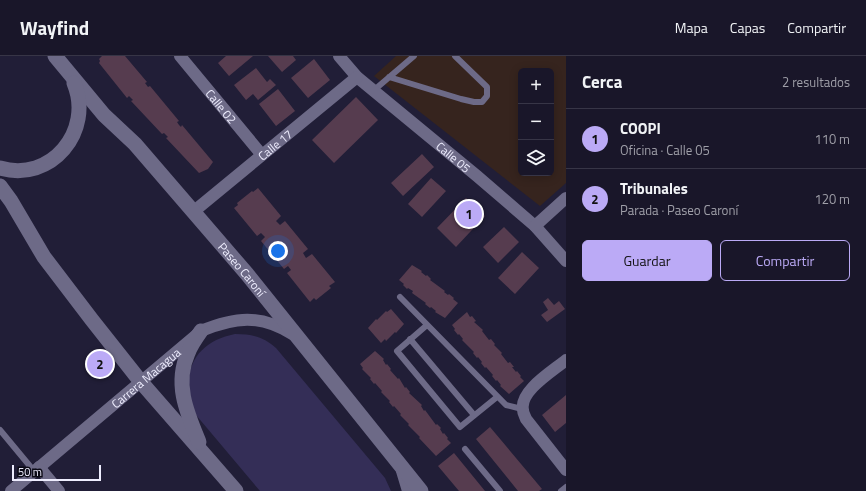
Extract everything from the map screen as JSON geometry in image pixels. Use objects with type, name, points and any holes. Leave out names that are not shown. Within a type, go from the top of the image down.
[{"type":"street","name":"Paseo Caroní","points":[[54,56],[104,115],[134,144],[248,274],[421,491]]},
{"type":"street","name":"Calle 02","points":[[180,56],[262,155]]},
{"type":"street","name":"Calle 05","points":[[340,56],[357,77],[477,176],[534,226],[566,261]]},
{"type":"street","points":[[0,168],[26,170],[49,161],[60,154],[67,146],[73,136],[80,112],[79,100],[70,75]]},
{"type":"street","name":"Calle 17","points":[[193,212],[357,77]]},
{"type":"street","points":[[0,186],[11,201],[44,257],[141,382],[236,491]]},
{"type":"street","points":[[534,226],[566,198]]},
{"type":"street","name":"Carrera Macagua","points":[[11,491],[201,331],[231,321],[262,320],[278,325],[298,338]]},
{"type":"street","points":[[201,331],[188,351],[183,364],[181,379],[182,394],[187,414],[205,456]]},
{"type":"street","points":[[566,360],[528,391],[524,399],[522,409],[526,419],[566,470]]},
{"type":"street","points":[[400,464],[408,491]]},
{"type":"street","points":[[37,469],[59,491]]},
{"type":"lane","points":[[373,91],[414,56]]},
{"type":"lane","points":[[389,77],[461,99],[482,102],[487,96],[487,87],[455,56]]},
{"type":"lane","points":[[400,297],[497,397],[506,405],[522,409]]},
{"type":"lane","points":[[427,325],[396,351],[460,427],[497,397]]},
{"type":"lane","points":[[410,339],[474,415]]},
{"type":"lane","points":[[0,430],[37,469]]},
{"type":"lane","points":[[465,449],[500,491]]},
{"type":"lane","points":[[561,491],[566,487]]},
{"type":"shaded area","points":[[396,56],[566,56],[566,183],[540,206],[374,76]]},
{"type":"shaded area","points":[[235,334],[257,337],[267,341],[276,348],[385,478],[391,491],[260,491],[196,415],[191,399],[189,382],[193,362],[206,347],[214,341]]},
{"type":"building","points":[[102,56],[125,56],[147,82],[145,83],[148,87],[150,86],[179,121],[177,122],[179,125],[181,127],[182,125],[213,162],[208,169],[199,173],[166,138],[168,137],[164,133],[162,134],[131,101],[133,100],[129,96],[127,98],[99,63],[99,59]]},
{"type":"building","points":[[226,56],[253,56],[229,76],[218,63]]},
{"type":"building","points":[[268,56],[293,56],[296,60],[282,72]]},
{"type":"building","points":[[314,59],[330,80],[308,98],[291,78]]},
{"type":"building","points":[[256,68],[267,82],[270,79],[276,85],[258,100],[253,94],[246,100],[234,85]]},
{"type":"building","points":[[278,89],[295,111],[276,126],[259,104]]},
{"type":"building","points":[[356,97],[378,120],[334,163],[312,140]]},
{"type":"building","points":[[422,154],[434,167],[403,196],[391,183]]},
{"type":"building","points":[[431,178],[446,191],[422,217],[408,204]]},
{"type":"building","points":[[258,188],[281,216],[276,221],[280,225],[285,221],[308,249],[303,253],[306,258],[312,254],[335,282],[329,286],[331,288],[316,300],[314,298],[310,302],[287,273],[291,270],[288,266],[284,269],[261,241],[265,237],[261,233],[257,236],[234,208],[238,205],[237,203]]},
{"type":"building","points":[[466,198],[485,216],[456,247],[437,228]]},
{"type":"building","points":[[504,227],[519,242],[498,263],[483,247]]},
{"type":"building","points":[[522,252],[539,268],[515,294],[498,278]]},
{"type":"building","points":[[412,265],[422,271],[421,272],[426,276],[427,275],[431,279],[430,280],[454,298],[453,299],[458,303],[445,318],[425,304],[426,303],[412,293],[413,291],[408,288],[407,289],[399,280]]},
{"type":"building","points":[[548,298],[554,305],[559,301],[565,309],[547,322],[541,315],[548,310],[543,302]]},
{"type":"building","points":[[391,309],[404,324],[396,333],[395,332],[386,341],[385,339],[381,343],[368,328],[376,319],[377,320],[386,311],[387,312]]},
{"type":"building","points":[[467,312],[470,317],[472,316],[476,321],[474,322],[483,330],[482,331],[489,340],[491,339],[508,363],[510,362],[514,367],[512,367],[524,381],[509,394],[500,386],[501,385],[497,380],[496,381],[492,376],[493,375],[486,367],[485,368],[478,357],[477,358],[473,353],[474,352],[454,330],[455,329],[452,325]]},
{"type":"building","points":[[375,351],[384,359],[383,360],[386,365],[387,364],[398,379],[399,378],[405,388],[406,387],[410,392],[409,393],[422,405],[421,406],[424,411],[425,410],[436,425],[437,424],[441,428],[440,429],[443,434],[444,433],[451,443],[436,456],[419,438],[420,437],[400,415],[401,414],[394,406],[393,407],[389,402],[390,401],[381,392],[382,391],[375,383],[374,384],[370,379],[371,378],[362,369],[363,368],[360,364]]},
{"type":"building","points":[[566,395],[566,423],[555,432],[542,415]]},
{"type":"building","points":[[490,427],[542,489],[539,491],[518,491],[476,439]]},
{"type":"building","points":[[454,453],[485,491],[459,491],[438,466]]},
{"type":"place","name":"COOPI","points":[[469,214]]},
{"type":"place","name":"Tribunales","points":[[100,364]]}]
